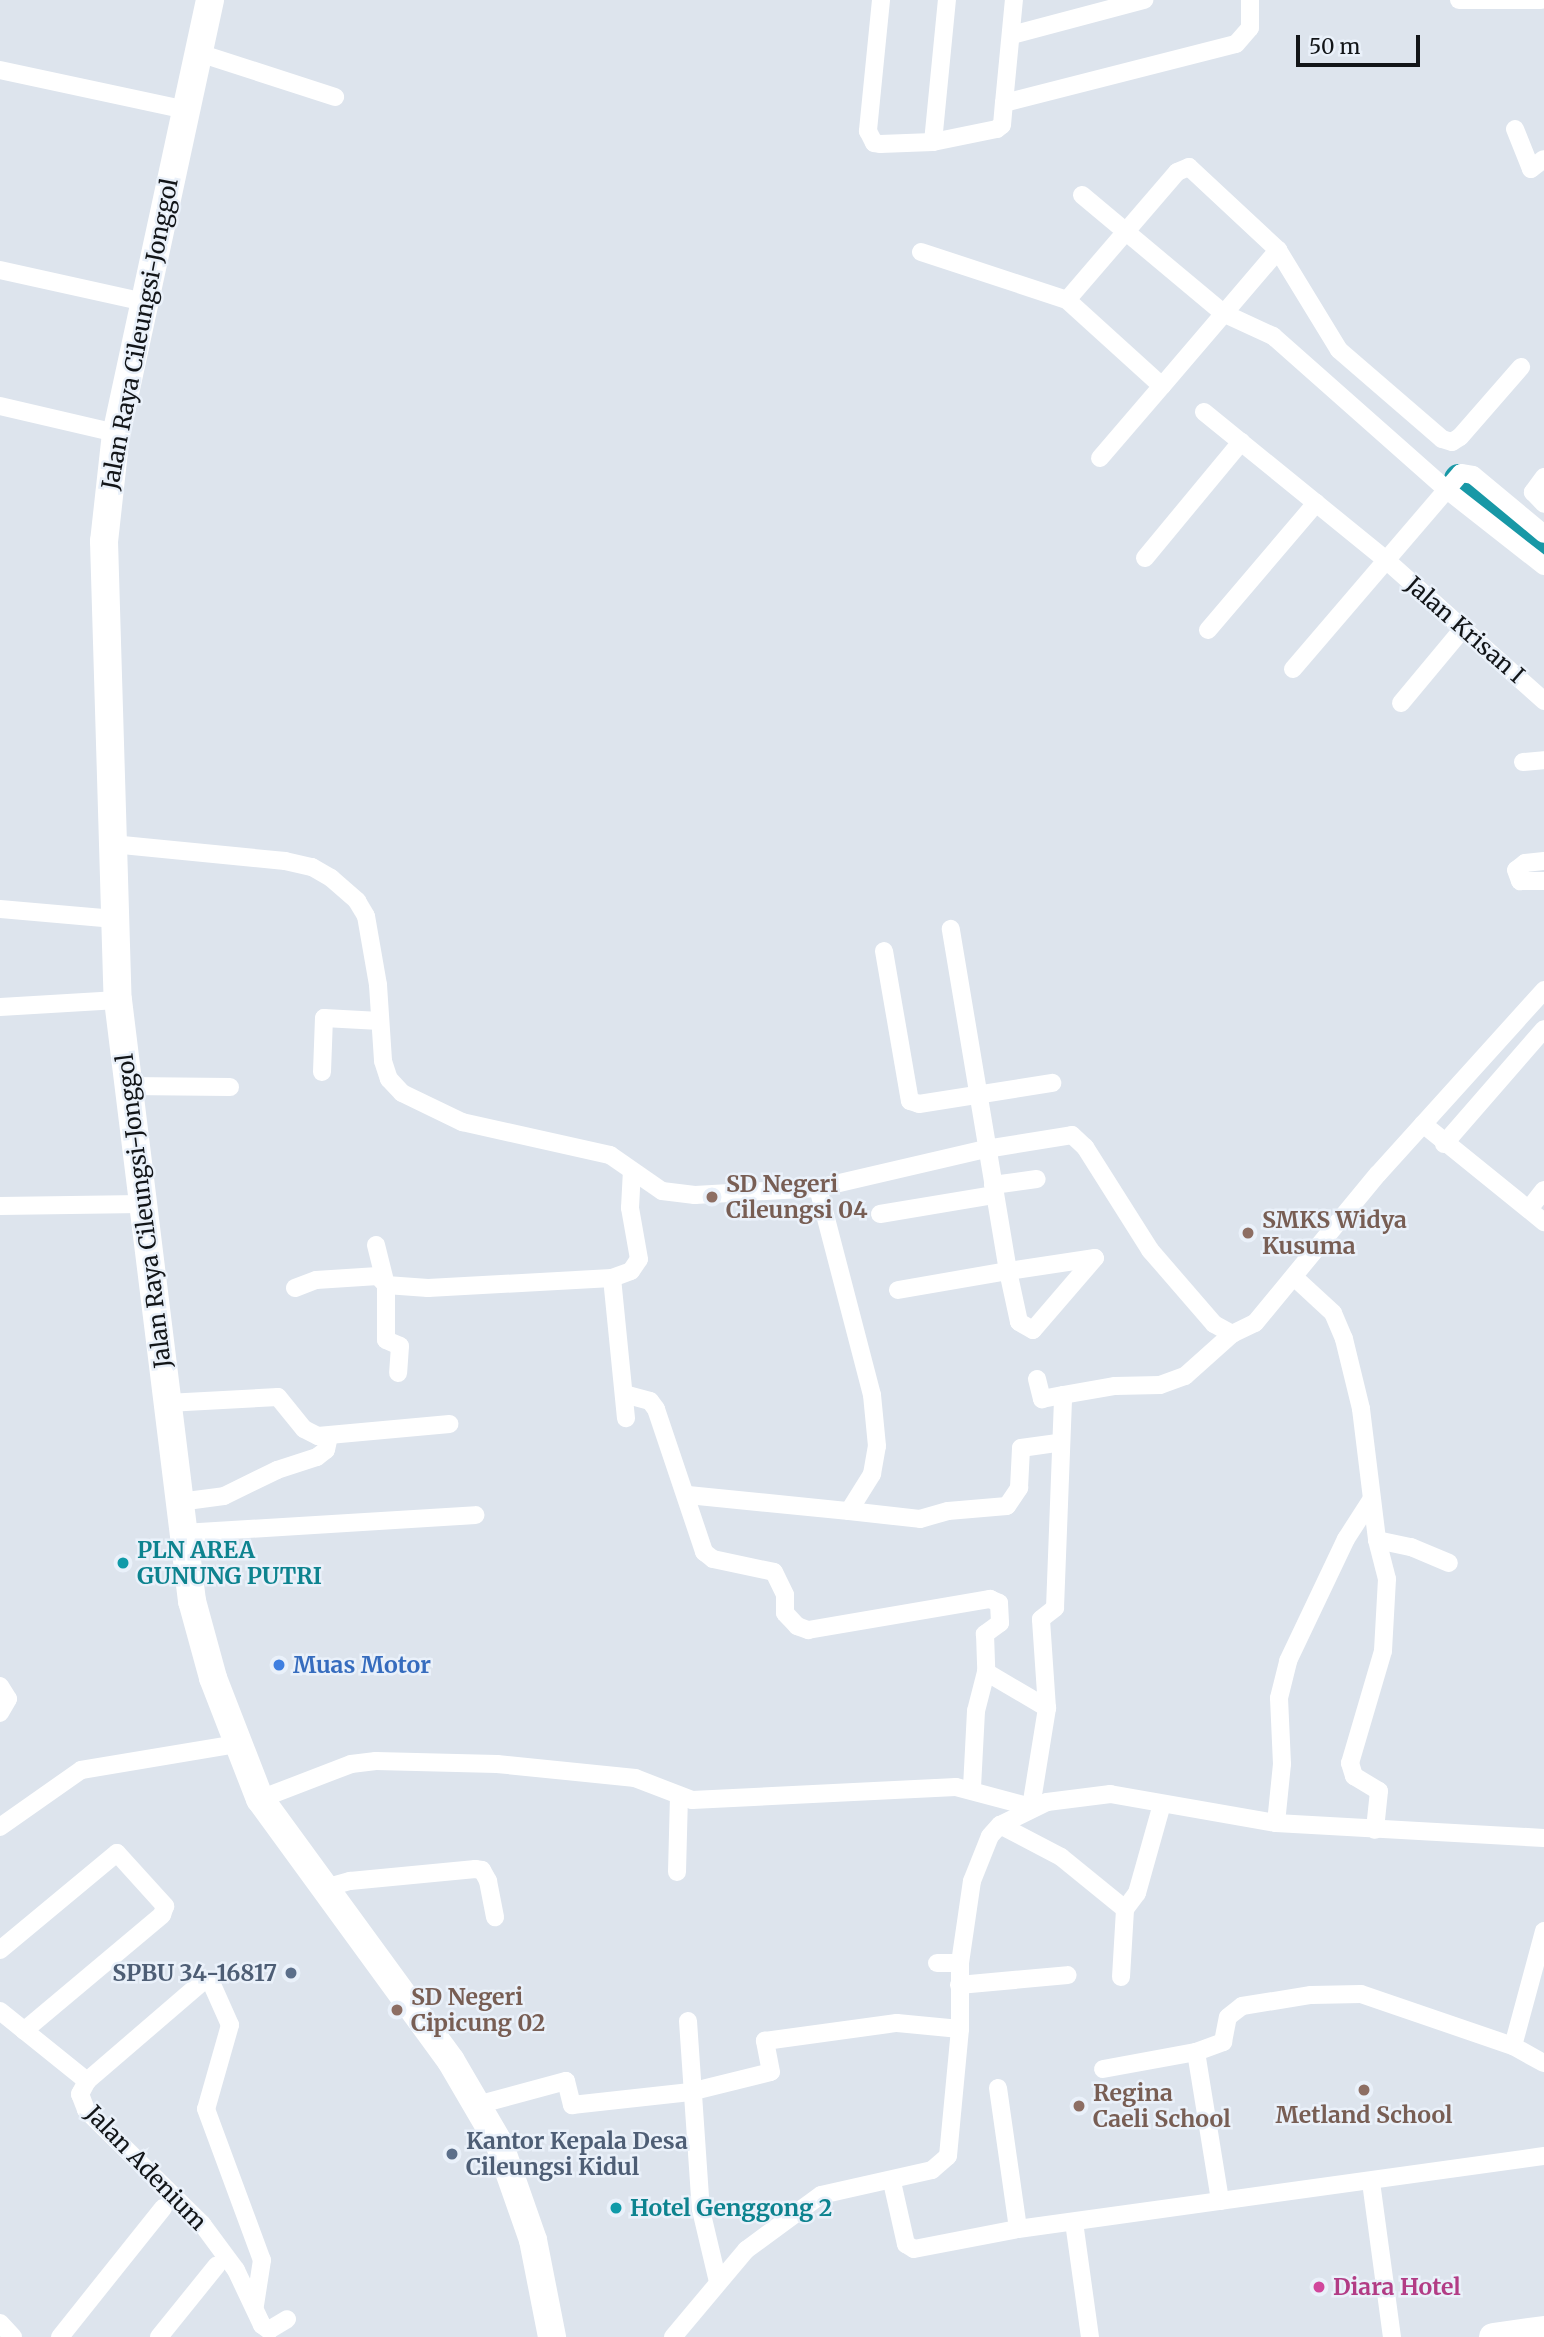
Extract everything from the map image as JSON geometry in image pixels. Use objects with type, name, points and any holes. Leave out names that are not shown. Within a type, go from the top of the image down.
[{"type":"main road","name":"Jalan Raya Cileungsi-Jonggol","points":[[210,0],[116,433],[104,541],[118,1000],[192,1601],[236,1744],[260,1799],[451,2061],[499,2143],[533,2240],[552,2337]]},
{"type":"main road","points":[[1493,2337],[1544,2330]]},
{"type":"street","points":[[881,0],[870,138],[880,144],[933,142],[997,129],[1002,125],[1014,0]]},
{"type":"street","points":[[933,142],[947,0]]},
{"type":"street","points":[[1012,35],[1144,0]]},
{"type":"street","points":[[1004,103],[1236,44],[1245,39],[1250,28],[1250,0]]},
{"type":"street","points":[[1459,0],[1541,0]]},
{"type":"street","points":[[199,53],[335,97]]},
{"type":"street","points":[[0,70],[186,110]]},
{"type":"street","points":[[1515,129],[1531,169],[1544,159]]},
{"type":"street","points":[[1067,300],[1177,172],[1189,167],[1278,250],[1339,350],[1447,442],[1460,437],[1521,366]]},
{"type":"street","points":[[1082,195],[1223,313],[1273,336],[1447,490],[1544,566]]},
{"type":"street","points":[[1100,458],[1278,250]]},
{"type":"street","points":[[921,252],[1067,300],[1162,386]]},
{"type":"street","points":[[0,270],[144,302]]},
{"type":"street","points":[[0,406],[116,433]]},
{"type":"street","name":"Jalan Krisan I","points":[[1204,412],[1386,560],[1461,631],[1544,701]]},
{"type":"street","points":[[1145,558],[1241,442]]},
{"type":"street","points":[[1293,669],[1461,473],[1473,475],[1544,534]]},
{"type":"street","points":[[1544,477],[1533,492],[1544,504]]},
{"type":"street","points":[[1208,630],[1316,503]]},
{"type":"street","points":[[1401,703],[1461,631]]},
{"type":"street","points":[[1523,762],[1544,760]]},
{"type":"street","points":[[112,844],[285,861],[312,867],[331,878],[357,901],[366,916],[389,1079],[421,1105],[482,1127],[582,1146],[612,1156],[632,1172],[676,1194],[818,1188],[1061,1134],[1080,1140],[1150,1251],[1214,1324],[1232,1334]]},
{"type":"street","points":[[1544,861],[1525,863],[1516,870],[1520,881],[1544,881]]},
{"type":"street","points":[[0,909],[115,919]]},
{"type":"street","points":[[898,1290],[1008,1271],[1095,1257],[1033,1330],[1019,1322],[1008,1271],[993,1190],[951,929]]},
{"type":"street","points":[[884,951],[909,1101],[919,1104],[978,1097],[1052,1083]]},
{"type":"street","points":[[1037,1379],[1042,1399],[1115,1386],[1160,1385],[1185,1376],[1232,1334],[1255,1322],[1423,1124],[1544,990]]},
{"type":"street","points":[[0,1007],[118,1000]]},
{"type":"street","points":[[322,1072],[324,1018],[380,1021]]},
{"type":"street","points":[[1444,1144],[1544,1029]]},
{"type":"street","points":[[128,1086],[230,1087]]},
{"type":"street","points":[[1423,1124],[1444,1144],[1544,1223]]},
{"type":"street","points":[[295,1288],[316,1280],[378,1276],[386,1285],[440,1287],[612,1278],[637,1266],[639,1242],[630,1208],[632,1172]]},
{"type":"street","points":[[880,1214],[1037,1179]]},
{"type":"street","points":[[818,1188],[877,1426],[872,1474],[849,1511]]},
{"type":"street","points":[[1529,1209],[1544,1190]]},
{"type":"street","points":[[0,1206],[141,1203]]},
{"type":"street","points":[[376,1245],[386,1285],[386,1338],[400,1345],[398,1373]]},
{"type":"street","points":[[1294,1277],[1339,1324],[1361,1409],[1371,1500],[1387,1585],[1383,1651],[1350,1763],[1354,1776],[1379,1791],[1375,1829]]},
{"type":"street","points":[[612,1278],[626,1418]]},
{"type":"street","points":[[624,1394],[650,1401],[656,1409],[664,1444],[688,1495],[704,1552],[713,1559],[774,1572],[785,1595],[785,1613],[808,1630],[995,1600],[1003,1617],[997,1628],[985,1634],[986,1672],[976,1711],[972,1788]]},
{"type":"street","points":[[1031,1807],[1047,1708],[1041,1619],[1055,1608],[1058,1443],[1063,1395]]},
{"type":"street","points":[[167,1403],[278,1396],[304,1429],[329,1436],[449,1424]]},
{"type":"street","points":[[178,1502],[224,1496],[277,1470],[317,1457],[326,1450],[329,1436]]},
{"type":"street","points":[[688,1495],[920,1519],[948,1511],[1007,1506],[1019,1488],[1021,1448],[1058,1443]]},
{"type":"street","points":[[1276,1823],[1282,1764],[1279,1698],[1288,1661],[1346,1539],[1371,1500]]},
{"type":"street","points":[[183,1533],[475,1515]]},
{"type":"street","points":[[1377,1540],[1404,1544],[1449,1563]]},
{"type":"street","points":[[986,1672],[1047,1708]]},
{"type":"street","points":[[0,1686],[8,1699],[0,1713]]},
{"type":"street","points":[[0,1827],[81,1770],[236,1744]]},
{"type":"street","points":[[260,1799],[365,1760],[497,1764],[635,1778],[679,1797],[972,1788],[1031,1807]]},
{"type":"street","points":[[673,2337],[746,2250],[821,2195],[892,2182],[932,2170],[948,2156],[960,2028],[960,1963],[972,1881],[1000,1825],[1031,1807],[1072,1796],[1110,1794],[1276,1823],[1544,1838]]},
{"type":"street","points":[[677,1872],[679,1797]]},
{"type":"street","points":[[1121,1977],[1125,1909],[1137,1893],[1162,1804]]},
{"type":"street","points":[[1000,1825],[1061,1857],[1125,1909]]},
{"type":"street","points":[[0,1950],[117,1853],[165,1906],[162,1915],[24,2031]]},
{"type":"street","points":[[325,1888],[350,1881],[482,1870],[488,1881],[495,1917]]},
{"type":"street","points":[[1513,2046],[1544,1931]]},
{"type":"street","points":[[937,1963],[960,1963]]},
{"type":"street","points":[[959,1985],[1068,1975]]},
{"type":"street","points":[[87,2081],[192,1990],[210,1980],[230,2025],[206,2109],[262,2260],[255,2305]]},
{"type":"street","points":[[1103,2069],[1196,2052],[1227,2039],[1226,2022],[1233,2011],[1311,1995],[1372,1995],[1513,2046],[1544,2063]]},
{"type":"street","name":"Jalan Adenium","points":[[0,2011],[87,2081],[80,2094],[86,2110],[202,2224],[255,2305],[267,2329],[287,2319]]},
{"type":"street","points":[[688,2021],[690,2092],[701,2210],[718,2282]]},
{"type":"street","points":[[477,2105],[566,2081],[572,2105],[690,2092],[771,2072],[765,2041],[897,2024],[960,2028]]},
{"type":"street","points":[[1196,2052],[1220,2201]]},
{"type":"street","points":[[998,2088],[1018,2230]]},
{"type":"street","points":[[892,2182],[906,2244],[911,2248],[1018,2230],[1544,2156]]},
{"type":"street","points":[[1371,2182],[1392,2337]]},
{"type":"street","points":[[60,2337],[163,2208]]},
{"type":"street","points":[[1074,2222],[1090,2337]]},
{"type":"street","points":[[159,2337],[217,2265]]},
{"type":"street","points":[[0,2324],[13,2337]]},
{"type":"waterway","points":[[1459,479],[1544,550]]},
{"type":"place","name":"SD Negeri Cileungsi 04","points":[[712,1197]]},
{"type":"place","name":"SMKS Widya Kusuma","points":[[1248,1233]]},
{"type":"place","name":"PLN AREA GUNUNG PUTRI","points":[[123,1563]]},
{"type":"place","name":"Muas Motor","points":[[279,1665]]},
{"type":"place","name":"SPBU 34-16817","points":[[291,1973]]},
{"type":"place","name":"SD Negeri Cipicung 02","points":[[397,2010]]},
{"type":"place","name":"Metland School","points":[[1364,2090]]},
{"type":"place","name":"Regina Caeli School","points":[[1079,2106]]},
{"type":"place","name":"Kantor Kepala Desa Cileungsi Kidul","points":[[452,2154]]},
{"type":"place","name":"Hotel Genggong 2","points":[[616,2208]]},
{"type":"place","name":"Diara Hotel","points":[[1319,2287]]}]
